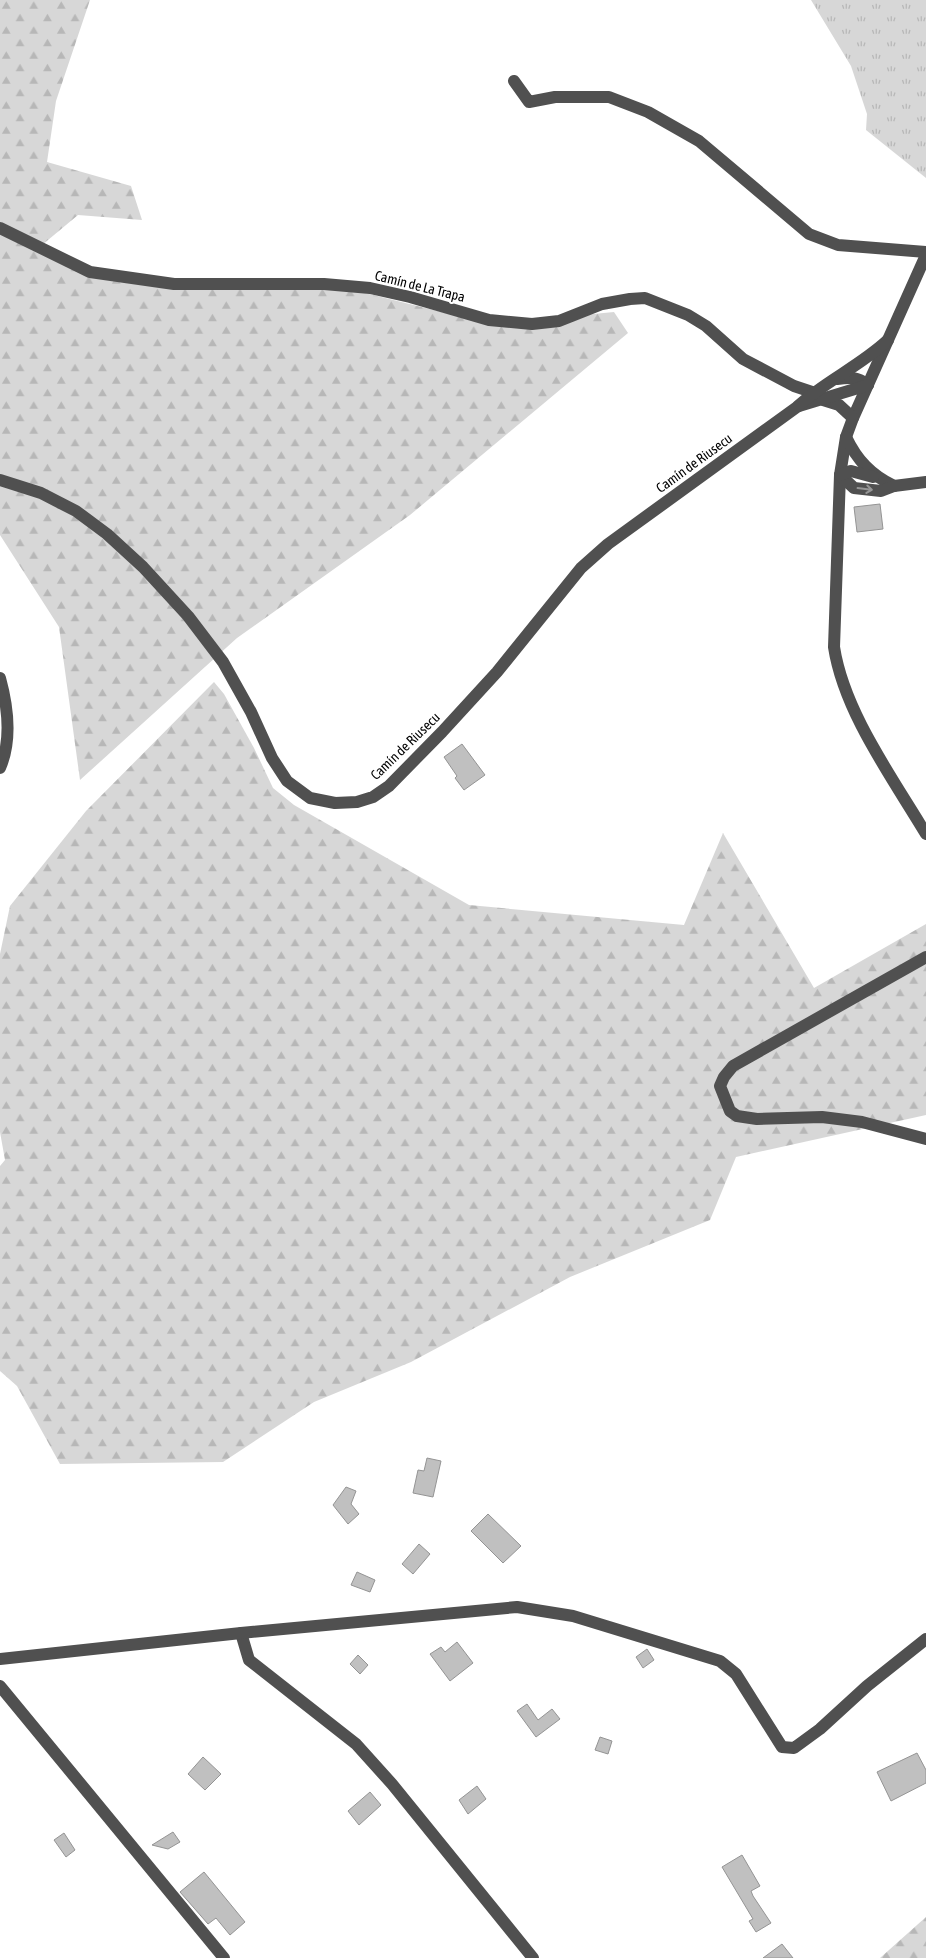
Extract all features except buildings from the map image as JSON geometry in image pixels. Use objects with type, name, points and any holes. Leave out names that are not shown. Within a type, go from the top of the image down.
[{"type":"street","points":[[514,81],[529,102],[555,97],[609,97],[648,112],[699,141],[809,234],[838,246],[926,253],[846,437],[840,475],[834,647],[844,688],[866,733],[926,834]]},
{"type":"street","name":"Camín de La Trapa","points":[[0,228],[90,272],[174,284],[324,284],[370,288],[410,297],[489,320],[532,324],[559,321],[602,304],[646,298],[688,315],[706,326],[743,359],[794,386],[818,396]]},
{"type":"street","name":"Camín de Riusecu","points":[[818,396],[834,380],[869,357],[888,340]]},
{"type":"street","name":"Camín de Riusecu","points":[[834,380],[850,377],[858,378],[868,385]]},
{"type":"street","name":"Camín de Riusecu","points":[[0,480],[41,493],[76,511],[107,534],[143,567],[188,616],[223,662],[251,712],[272,758],[287,781],[310,798],[335,803],[357,802],[373,797],[389,786],[442,732],[497,672],[581,568],[608,544],[797,406],[818,396],[868,385]]},
{"type":"street","points":[[818,396],[839,405],[853,418]]},
{"type":"street","points":[[846,437],[864,466],[878,478]]},
{"type":"street","points":[[840,475],[851,471],[878,478],[894,486]]},
{"type":"street","points":[[840,475],[854,488],[881,491],[894,486],[926,482]]},
{"type":"street","points":[[0,678],[8,727],[0,768]]},
{"type":"street","points":[[926,957],[733,1066],[724,1077],[720,1086],[730,1111],[737,1116],[757,1119],[822,1117],[862,1122],[926,1139]]},
{"type":"street","points":[[0,1659],[517,1606],[573,1616],[720,1661],[736,1674],[782,1748],[794,1748],[820,1729],[867,1686],[926,1639]]},
{"type":"street","points":[[242,1633],[249,1660],[356,1744],[392,1784],[533,1958]]},
{"type":"street","points":[[0,1686],[224,1958]]},
{"type":"green space","points":[[0,0],[90,0],[56,101],[47,162],[131,186],[142,220],[78,215],[42,245],[89,275],[357,291],[490,324],[614,312],[628,333],[410,515],[237,638],[80,780],[59,627],[0,535]]},
{"type":"green space","points":[[811,0],[926,0],[926,178],[866,130],[867,114],[851,66]]},
{"type":"green space","points":[[214,682],[224,694],[254,748],[273,788],[294,805],[469,905],[684,925],[723,833],[814,988],[926,924],[926,1115],[736,1157],[710,1220],[570,1277],[411,1362],[314,1402],[223,1462],[60,1464],[17,1386],[0,1371],[0,1166],[5,1160],[0,1132],[0,954],[10,906],[86,811]]},
{"type":"green space","points":[[926,1917],[926,1958],[880,1958]]}]
